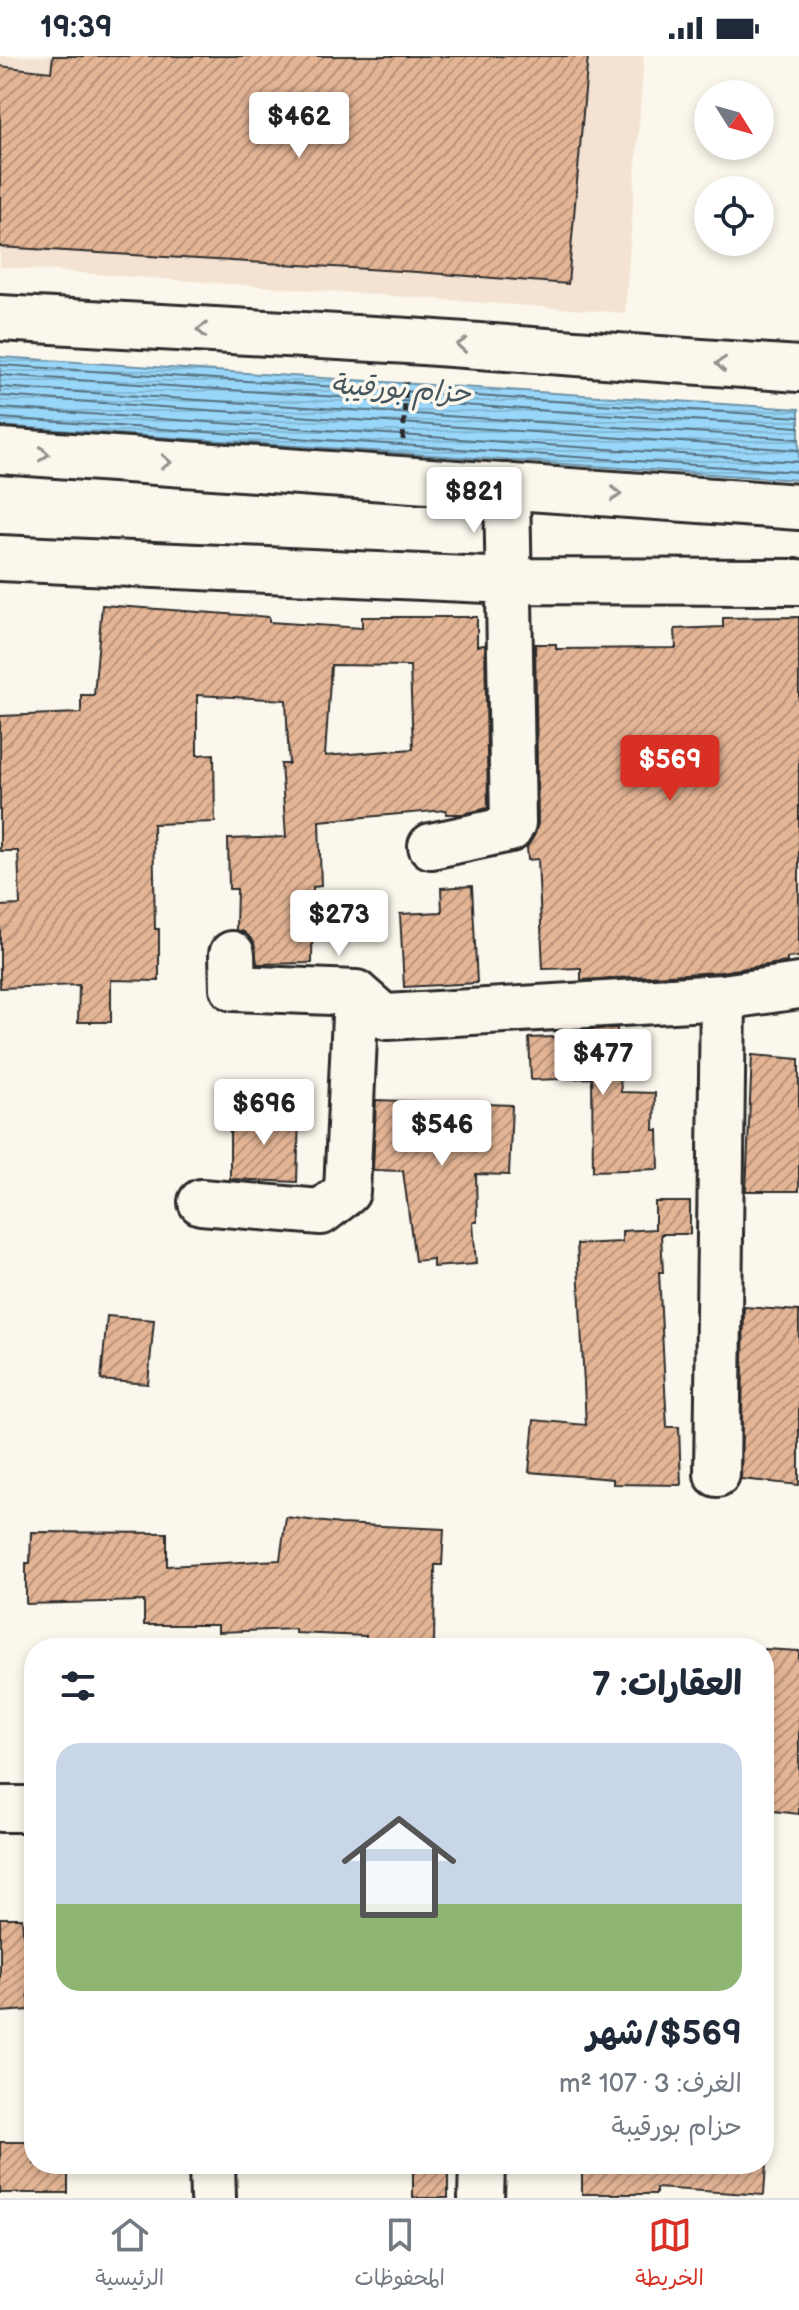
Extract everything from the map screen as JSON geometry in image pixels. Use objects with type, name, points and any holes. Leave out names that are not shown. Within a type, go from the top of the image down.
[{"type":"main road","points":[[0,318],[409,341],[799,369]]},
{"type":"main road","points":[[0,451],[799,507]]},
{"type":"main road","points":[[431,846],[510,829],[513,823],[507,486]]},
{"type":"main road","points":[[0,558],[510,581],[799,582]]},
{"type":"main road","points":[[232,954],[233,988],[356,993],[387,1017],[723,997],[799,986]]},
{"type":"main road","points":[[201,1202],[321,1212],[347,1192],[356,993]]},
{"type":"main road","points":[[717,1474],[723,997]]},
{"type":"main road","points":[[0,1809],[24,1809]]},
{"type":"main road","points":[[212,2174],[213,2198]]},
{"type":"main road","points":[[481,2198],[482,2174]]},
{"type":"path","points":[[402,454],[406,379]]},
{"type":"shaded area","points":[[0,56],[644,56],[625,313],[0,267]]},
{"type":"water","name":"حزام بورقيبة","points":[[0,357],[799,409],[799,480],[0,426]]},
{"type":"building","points":[[53,56],[588,56],[568,284],[0,247],[0,66],[51,72]]},
{"type":"building","points":[[102,605],[269,617],[269,622],[362,628],[362,617],[477,617],[477,646],[485,645],[488,808],[463,814],[446,814],[446,810],[319,821],[321,886],[313,887],[312,963],[257,964],[254,942],[244,932],[236,930],[237,889],[229,889],[228,839],[286,837],[281,764],[289,764],[286,700],[197,695],[197,755],[214,754],[215,822],[153,824],[159,981],[111,980],[111,1022],[78,1022],[79,985],[0,988],[0,906],[20,905],[18,851],[0,851],[0,716],[81,713],[81,695],[94,695]],"holes":[[[331,665],[410,666],[413,749],[325,756]]]},
{"type":"building","points":[[799,617],[799,957],[787,958],[787,962],[720,972],[581,980],[581,968],[543,969],[538,859],[528,860],[527,847],[538,823],[535,644],[556,644],[556,649],[676,648],[675,629],[723,627],[723,618]]},
{"type":"building","points":[[472,886],[477,983],[404,987],[400,914],[442,912],[441,888]]},
{"type":"building","points":[[617,1028],[621,1092],[655,1093],[654,1130],[658,1130],[659,1169],[593,1171],[592,1078],[531,1080],[529,1038],[581,1036],[581,1030]]},
{"type":"building","points":[[752,1055],[799,1059],[799,1191],[746,1191]]},
{"type":"building","points":[[376,1100],[512,1105],[509,1175],[476,1174],[477,1222],[473,1222],[476,1264],[433,1267],[433,1259],[415,1261],[403,1171],[373,1170]]},
{"type":"building","points":[[230,1114],[299,1114],[297,1182],[230,1179]]},
{"type":"building","points":[[655,1202],[690,1202],[690,1234],[661,1234],[663,1272],[659,1272],[667,1427],[679,1427],[681,1485],[613,1484],[613,1479],[529,1472],[534,1420],[586,1425],[577,1244],[622,1242],[622,1231],[655,1229]]},
{"type":"building","points":[[744,1307],[799,1311],[799,1485],[741,1479]]},
{"type":"building","points":[[107,1316],[154,1320],[148,1384],[101,1380]]},
{"type":"building","points":[[286,1517],[340,1524],[444,1529],[442,1565],[435,1565],[434,1638],[366,1638],[295,1633],[295,1629],[218,1632],[218,1625],[144,1625],[144,1601],[26,1604],[26,1563],[30,1563],[31,1532],[167,1533],[167,1566],[280,1560]]},
{"type":"building","points":[[774,1650],[799,1651],[799,1814],[774,1811]]},
{"type":"building","points":[[0,1918],[22,1918],[24,2010],[0,2012]]},
{"type":"building","points":[[0,2142],[24,2142],[24,2174],[68,2174],[68,2193],[0,2193]]},
{"type":"building","points":[[413,2174],[448,2174],[448,2198],[413,2198]]},
{"type":"building","points":[[582,2174],[765,2174],[764,2195],[656,2188],[656,2194],[582,2194]]}]
